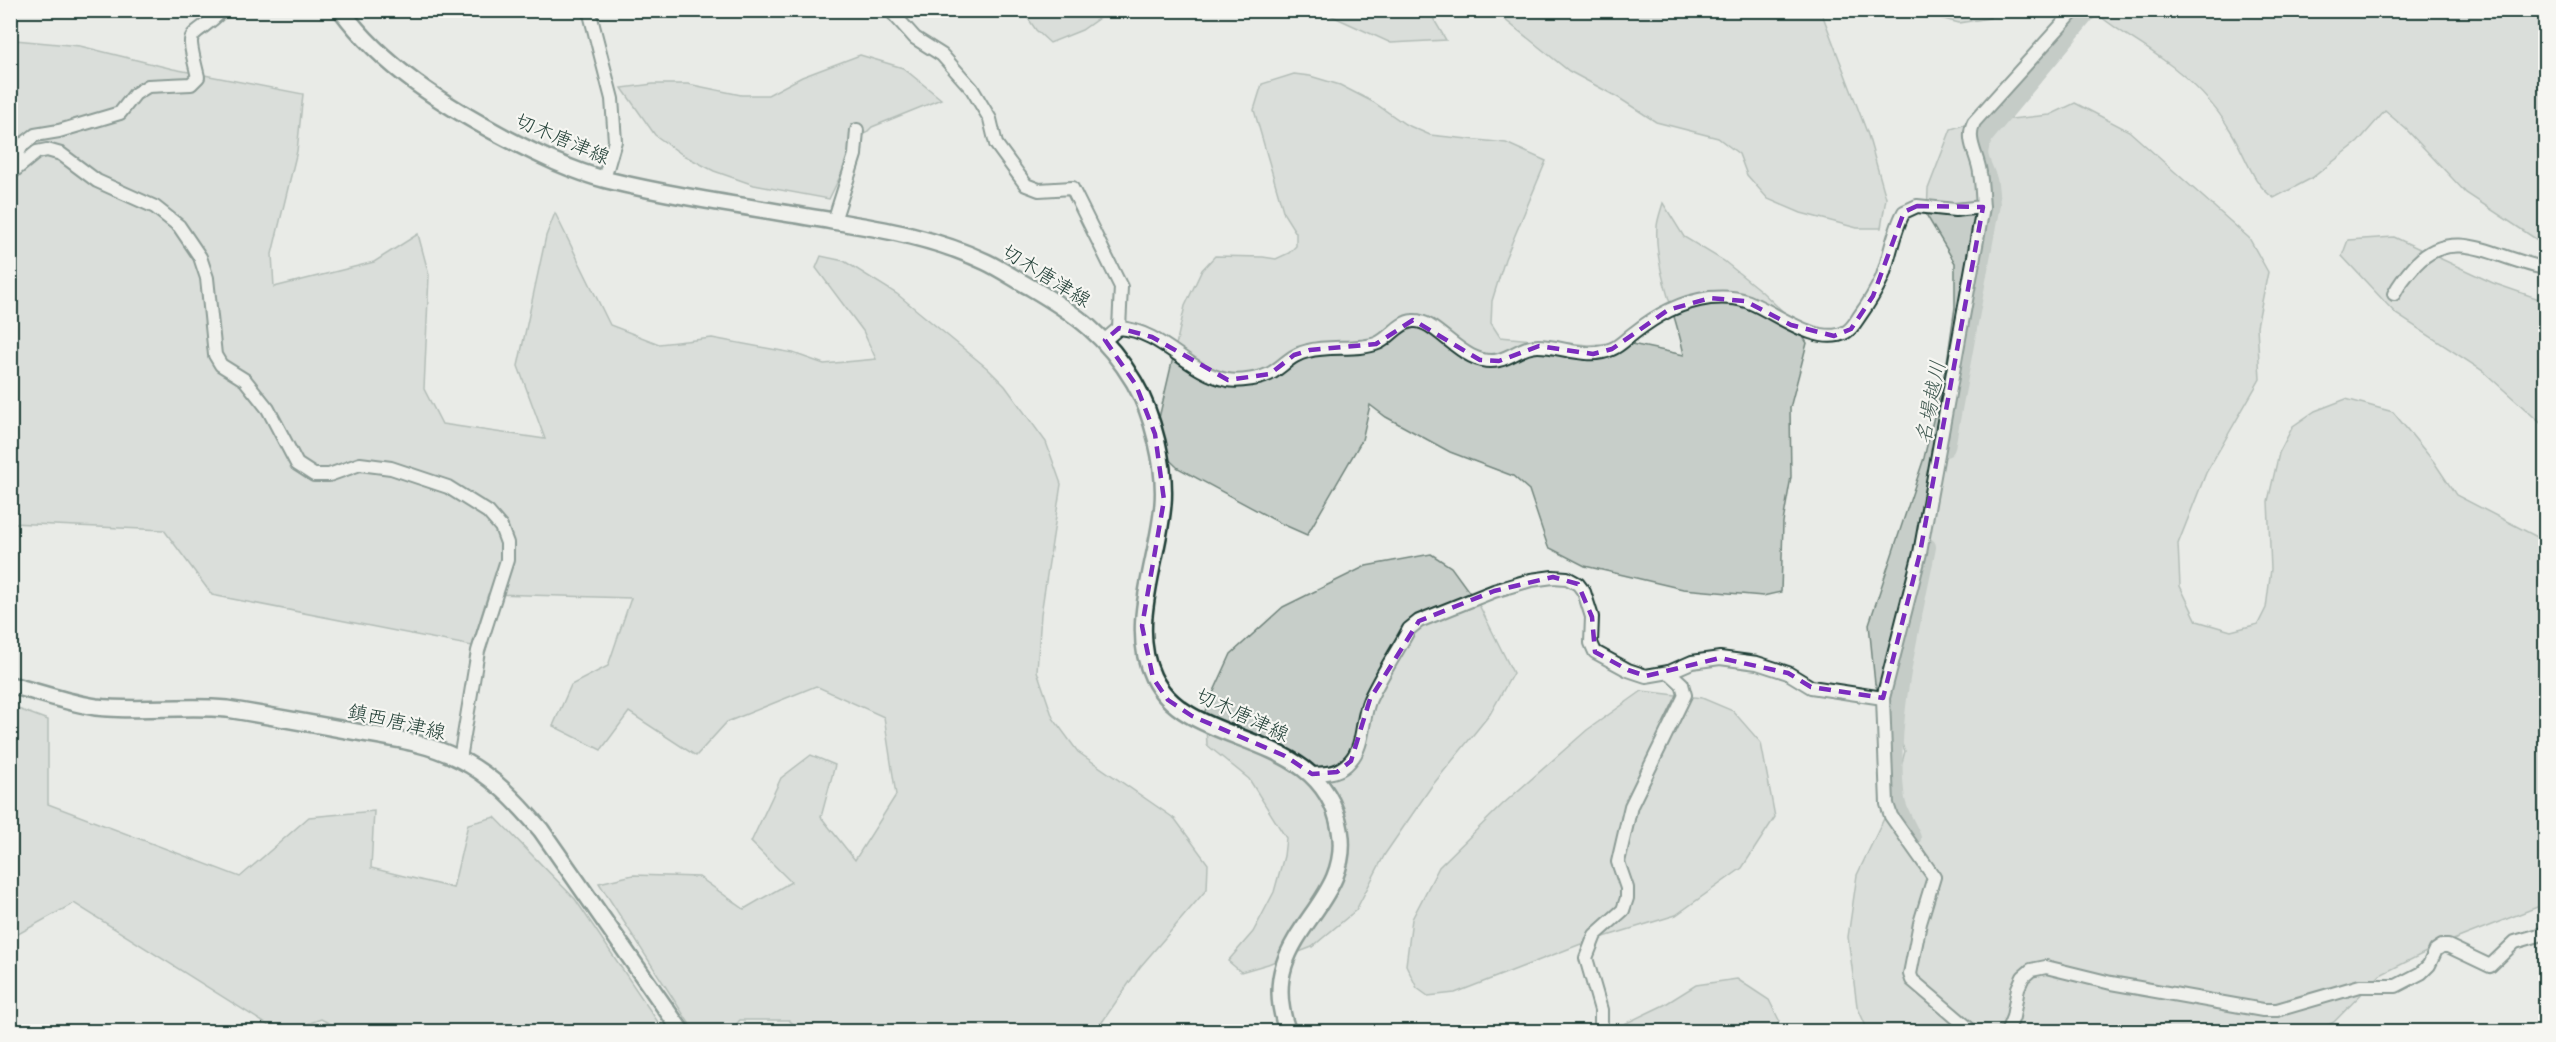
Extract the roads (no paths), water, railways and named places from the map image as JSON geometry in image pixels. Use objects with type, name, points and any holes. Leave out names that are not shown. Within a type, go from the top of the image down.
[{"type":"main road","name":"切木唐津線","points":[[341,10],[375,50],[413,83],[468,118],[566,167],[604,179],[663,192],[834,221],[929,240],[985,261],[1066,308],[1105,340],[1136,385],[1155,434],[1161,465],[1164,500],[1142,626],[1145,654],[1153,678],[1168,700],[1192,716],[1285,756],[1311,774],[1330,798],[1341,830],[1341,860],[1331,886],[1289,949],[1282,968],[1279,990],[1282,1015],[1288,1032]]},
{"type":"main road","name":"鎮西唐津線","points":[[10,685],[95,706],[227,708],[398,739],[438,749],[460,759],[485,774],[517,801],[541,830],[682,1032]]},
{"type":"street","points":[[20,164],[17,156],[22,145],[35,135],[59,131],[120,112],[135,93],[148,86],[191,84],[198,77],[189,41],[193,33],[223,10]]},
{"type":"street","points":[[589,10],[612,99],[615,141],[604,179]]},
{"type":"street","points":[[890,10],[915,38],[942,55],[972,89],[990,119],[996,144],[1026,185],[1039,190],[1072,188],[1121,287],[1119,328]]},
{"type":"street","points":[[1973,1032],[1912,980],[1910,974],[1920,922],[1934,877],[1891,816],[1887,804],[1883,698],[1920,553],[1983,207],[1980,172],[1970,137],[1971,129],[1974,122],[2075,10]]},
{"type":"street","points":[[834,221],[855,155],[857,130]]},
{"type":"street","points":[[10,174],[37,152],[47,150],[61,154],[97,181],[155,207],[179,226],[200,257],[207,278],[215,355],[220,365],[245,380],[268,409],[297,464],[314,475],[329,476],[360,464],[391,468],[448,487],[488,512],[501,527],[507,543],[507,560],[478,651],[460,759]]},
{"type":"street","points":[[1105,340],[1119,328],[1136,329],[1204,370],[1228,380],[1257,378],[1270,374],[1294,355],[1310,350],[1376,344],[1401,326],[1413,321],[1423,322],[1466,354],[1480,360],[1499,361],[1526,347],[1539,346],[1593,354],[1612,349],[1668,310],[1710,298],[1745,301],[1791,325],[1834,336],[1851,329],[1873,296],[1882,277],[1904,212],[1917,206],[1955,210],[1983,207]]},
{"type":"street","points":[[2394,294],[2400,282],[2423,257],[2440,246],[2455,245],[2487,250],[2532,266],[2546,268]]},
{"type":"street","points":[[1311,774],[1337,772],[1351,761],[1361,740],[1370,699],[1410,629],[1419,621],[1494,591],[1531,580],[1553,577],[1567,578],[1578,584],[1584,592],[1592,618],[1591,643],[1595,652],[1628,670],[1646,676],[1669,672],[1692,662],[1720,658],[1757,663],[1788,673],[1810,687],[1883,698]]},
{"type":"street","points":[[1601,1032],[1601,1010],[1586,958],[1595,935],[1623,910],[1627,898],[1618,862],[1631,807],[1685,694],[1682,684],[1669,672]]},
{"type":"street","points":[[2007,1032],[2023,977],[2031,970],[2046,967],[2111,983],[2263,1010],[2277,1010],[2360,986],[2396,986],[2421,973],[2429,965],[2436,950],[2442,946],[2448,946],[2490,966],[2515,942],[2546,933]]},
{"type":"waterway","name":"名場越川","points":[[1945,447],[1990,204],[1988,183],[1979,158],[1979,148],[1984,135],[2088,10]]},
{"type":"waterway","name":"名場越川","points":[[1911,838],[1895,800],[1893,738],[1901,673],[1926,547]]}]
